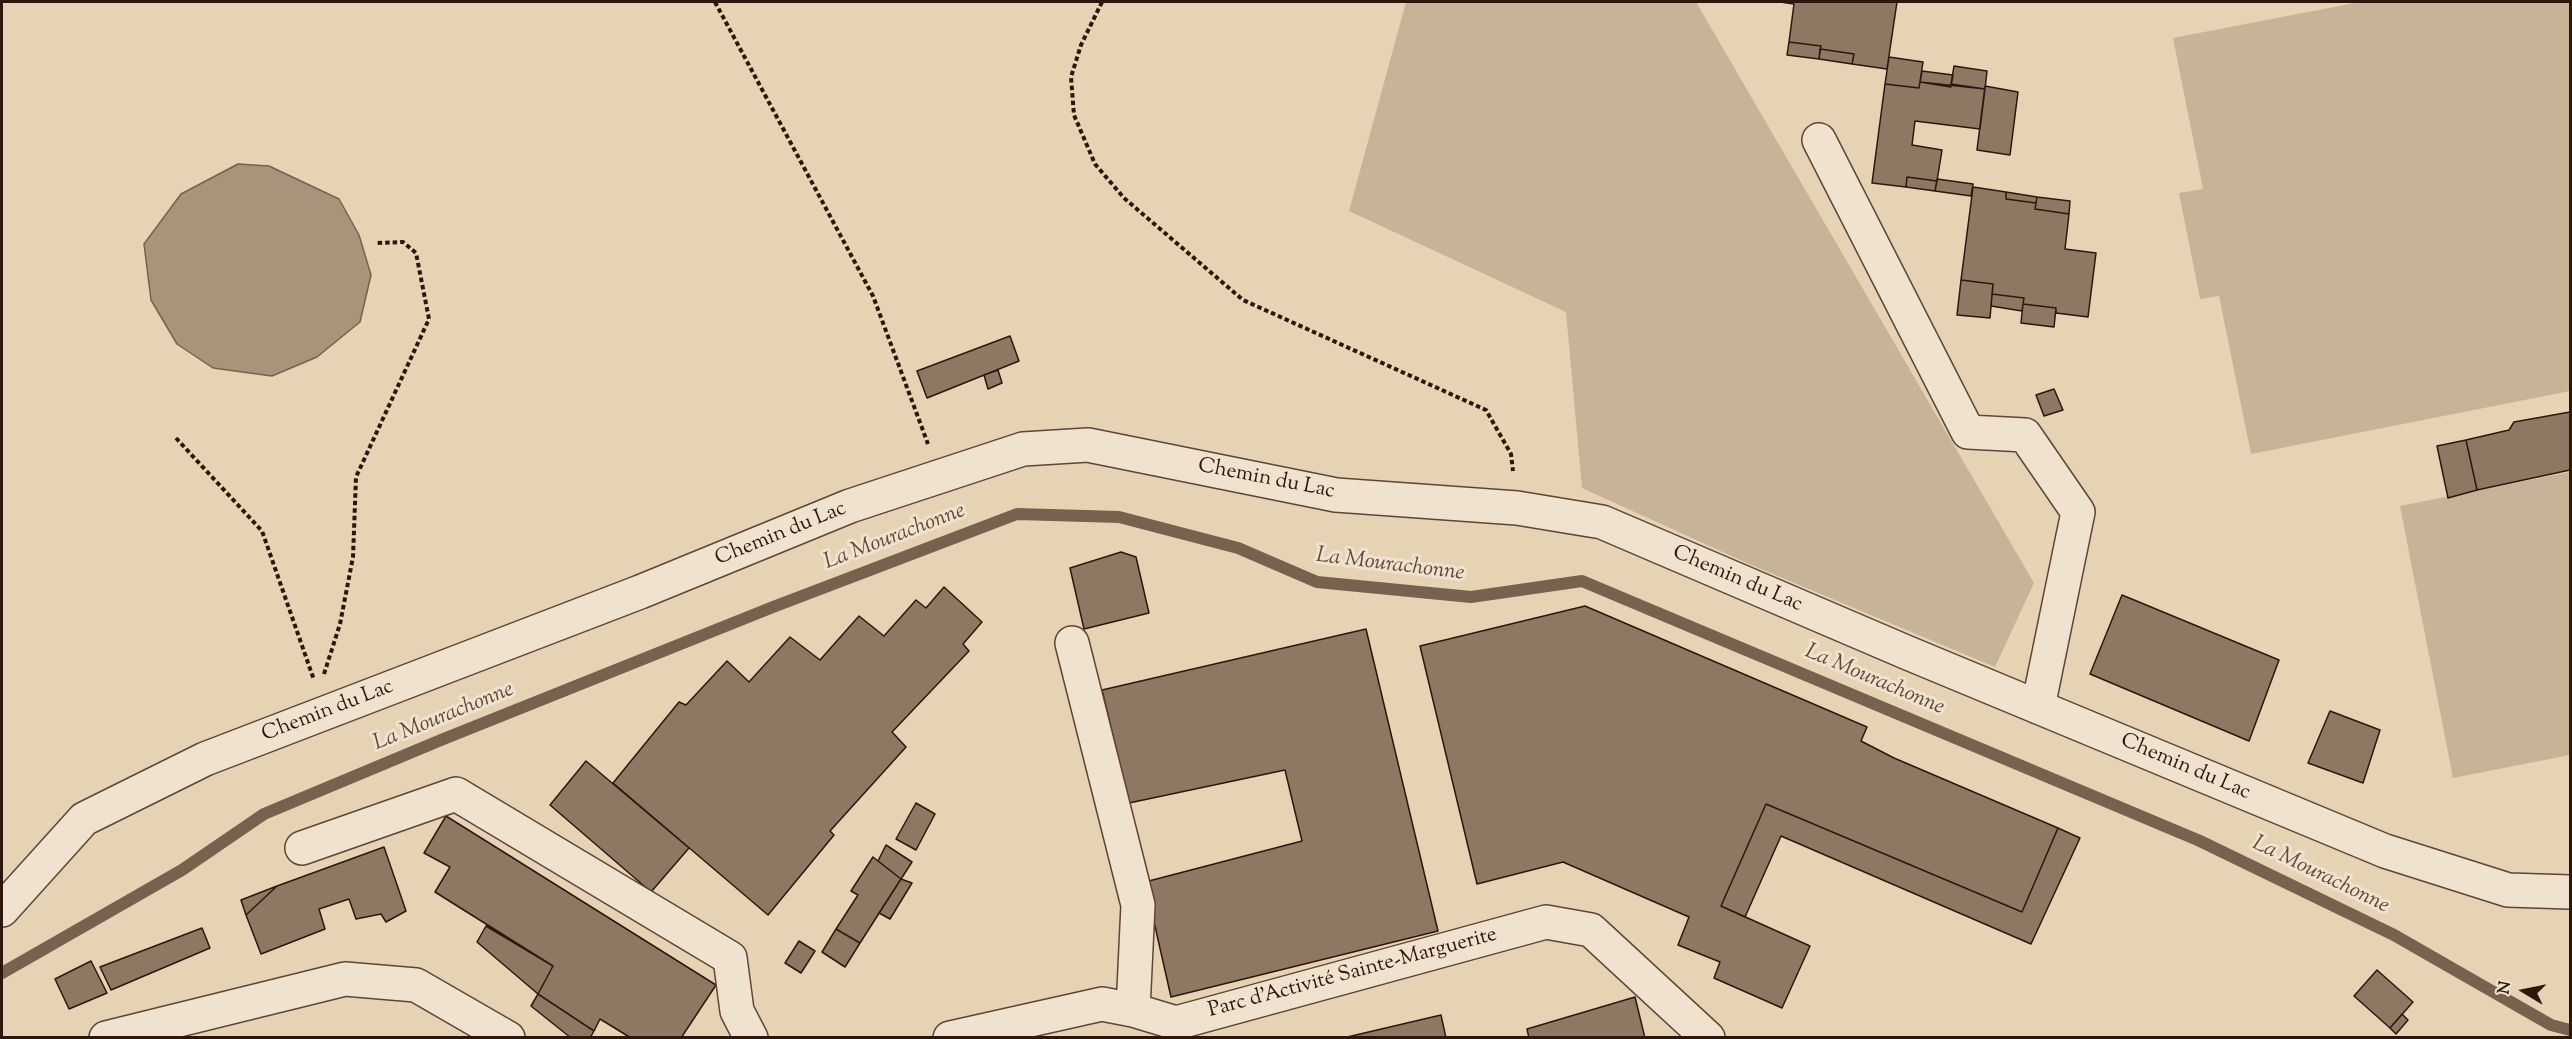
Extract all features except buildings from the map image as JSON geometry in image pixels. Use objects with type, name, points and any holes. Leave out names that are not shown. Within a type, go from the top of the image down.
[{"type":"street","points":[[1819,140],[1968,432],[2025,435],[2078,512],[2038,707]]},
{"type":"street","name":"Chemin du Lac","points":[[2,910],[84,819],[322,703],[640,592],[850,506],[1023,448],[1088,445],[1336,495],[1517,508],[1602,522],[2385,852],[2508,890],[2571,892]]},
{"type":"street","points":[[1072,643],[1138,905],[1133,1010]]},
{"type":"street","points":[[302,848],[456,794],[730,958],[737,1011],[751,1038]]},
{"type":"street","name":"Parc d'Activité Sainte-Marguerite","points":[[950,1038],[1102,1004],[1133,1010],[1176,1023],[1546,922],[1591,930],[1708,1038]]},
{"type":"street","points":[[106,1038],[345,979],[416,985],[508,1038]]},
{"type":"path","points":[[715,2],[873,296],[940,476]]},
{"type":"path","points":[[1102,2],[1081,45],[1071,77],[1074,115],[1095,164],[1124,198],[1243,300],[1486,410],[1511,454],[1517,508]]},
{"type":"path","points":[[322,703],[353,557],[356,477],[429,319],[416,253],[403,242],[377,243]]},
{"type":"path","points":[[176,438],[262,531],[322,703]]},
{"type":"shaded area","points":[[1406,2],[1696,2],[2034,583],[1995,667],[1749,564],[1582,488],[1566,312],[1349,211]]},
{"type":"shaded area","points":[[2360,2],[2570,2],[2570,391],[2251,454],[2219,296],[2200,299],[2179,193],[2203,189],[2173,38]]},
{"type":"shaded area","points":[[238,164],[269,166],[339,199],[359,235],[371,275],[360,322],[317,357],[272,376],[213,368],[177,344],[151,300],[144,244],[181,194]]},
{"type":"shaded area","points":[[2570,472],[2570,755],[2453,778],[2400,506]]},
{"type":"waterway","name":"La Mourachonne","points":[[2,973],[182,870],[264,814],[441,740],[773,607],[1017,514],[1119,517],[1238,548],[1317,582],[1471,597],[1582,581],[2200,841],[2394,935],[2551,1025],[2570,1030]]}]
